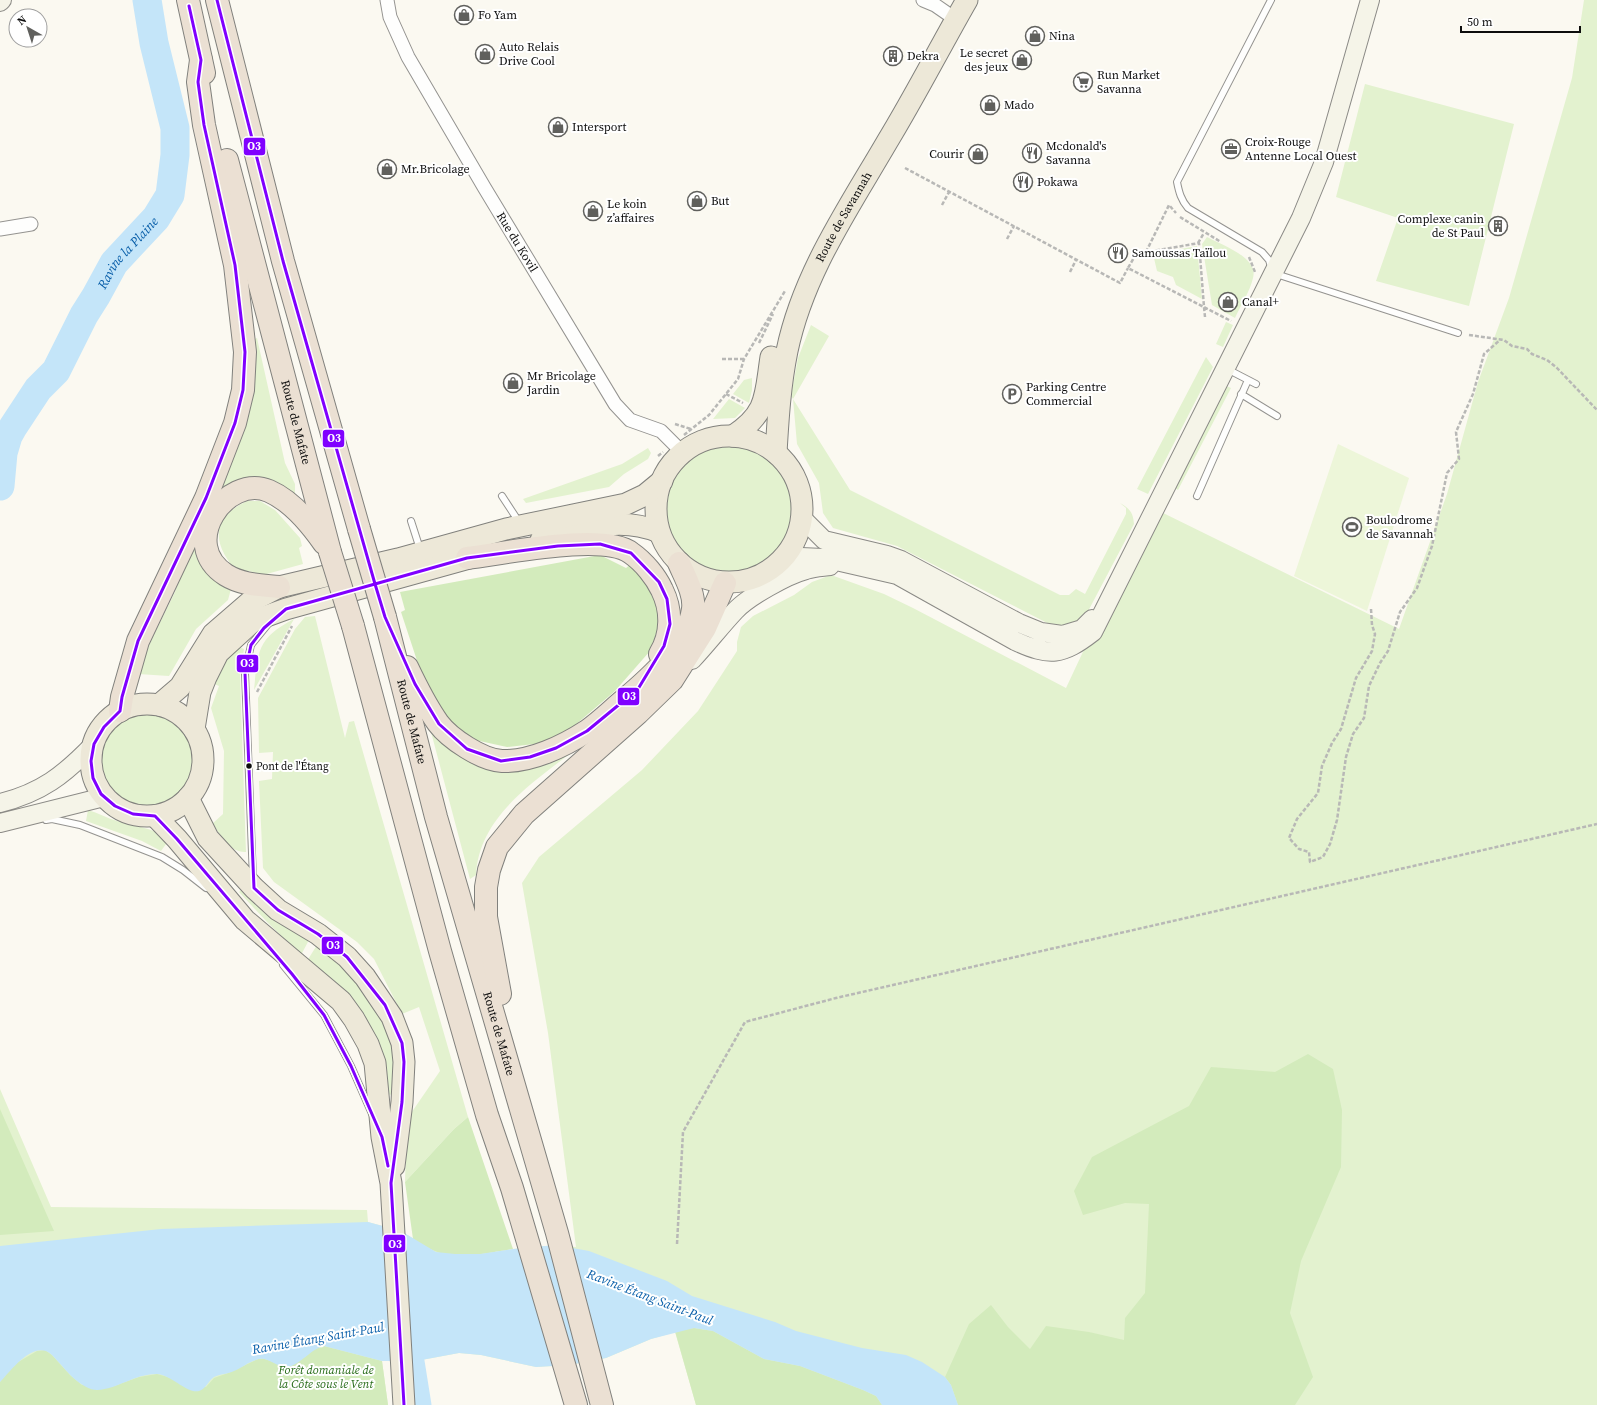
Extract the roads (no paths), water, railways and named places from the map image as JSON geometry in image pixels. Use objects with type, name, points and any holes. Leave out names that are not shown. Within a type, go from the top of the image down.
[{"type":"highway","name":"Route de Mafate","points":[[188,0],[201,60],[330,552],[353,626],[440,951],[487,1116],[512,1188],[574,1400]]},
{"type":"highway","name":"Route de Mafate","points":[[217,0],[283,261],[385,617],[436,817],[557,1233],[601,1401]]},
{"type":"highway","points":[[120,711],[122,697],[138,641],[206,498],[235,423],[243,390],[245,352],[236,265],[204,125],[198,82],[201,60]]},
{"type":"highway","points":[[279,587],[244,584],[225,575],[208,558],[204,544],[206,527],[221,504],[231,496],[242,490],[254,488],[268,491],[304,517],[330,552]]},
{"type":"highway","points":[[467,558],[558,546],[600,544],[631,553],[659,582],[667,599],[670,624],[664,646],[638,688]]},
{"type":"highway","points":[[385,617],[415,684],[439,724],[467,749],[501,761],[530,757],[556,748],[587,731],[654,675],[668,658],[688,624],[693,609],[690,589],[679,563]]},
{"type":"highway","points":[[522,1116],[486,917],[486,887],[489,870],[497,847],[524,814],[638,713],[672,680],[705,628],[725,582]]},
{"type":"main road","name":"Route de Savannah","points":[[776,453],[778,418],[787,350],[801,305],[813,274],[829,241],[889,139],[967,0]]},
{"type":"main road","name":"Route de Savannah","points":[[732,436],[748,426],[758,415],[765,401],[772,354],[779,328],[802,273],[820,236],[927,46],[953,7]]},
{"type":"main road","points":[[159,705],[180,687],[213,634],[250,602],[279,587],[421,553],[521,526],[626,504],[645,495],[662,481],[675,461],[683,453],[706,440],[732,436],[756,441],[776,453],[786,463],[800,489],[802,503],[802,518],[795,541],[782,560],[772,569],[750,580],[725,582],[700,577],[679,563],[667,549],[659,532],[656,506],[662,481]]},
{"type":"main road","points":[[194,729],[200,692],[218,653],[253,621],[290,616],[467,558],[608,524],[626,523],[648,527],[659,532]]},
{"type":"main road","points":[[146,704],[159,705],[173,710],[184,718],[194,729],[200,742],[203,757],[202,772],[197,786],[188,798],[179,806],[155,816],[141,816],[127,813],[114,806],[104,797],[96,785],[90,758],[93,745],[99,731],[108,720],[120,711],[132,706],[146,704]]},
{"type":"main road","points":[[188,798],[208,838],[254,888],[278,910],[318,934],[347,957],[364,977],[392,1017],[402,1043],[404,1062],[402,1102],[392,1182],[404,1405]]},
{"type":"main road","points":[[155,816],[177,839],[245,920],[276,950],[341,1002],[354,1019],[368,1044],[375,1063],[382,1137],[392,1182]]},
{"type":"street","name":"Rue du Kovil","points":[[387,0],[390,17],[408,57],[484,187],[615,404],[630,420],[661,431],[683,453]]},
{"type":"street","points":[[923,0],[935,5],[953,7]]},
{"type":"street","points":[[782,560],[801,557],[823,558],[897,575],[1015,641],[1033,649],[1053,653],[1074,647],[1093,632],[1226,368],[1265,275],[1301,218],[1324,162],[1370,0]]},
{"type":"street","points":[[0,229],[31,224]]},
{"type":"street","points":[[802,518],[824,540],[887,555],[901,560],[1019,623],[1041,632],[1062,635],[1082,629],[1104,608]]},
{"type":"street","points":[[672,680],[712,639],[736,610],[760,593],[789,576],[807,569],[853,564]]},
{"type":"street","points":[[0,803],[20,798],[44,786],[68,771],[93,745]]},
{"type":"street","points":[[0,823],[104,797]]},
{"type":"lane","points":[[1271,0],[1177,182],[1179,193],[1188,208],[1262,252],[1269,260],[1265,275],[1458,333]]},
{"type":"lane","points":[[1226,368],[1256,384]]},
{"type":"lane","points":[[1197,496],[1248,380]]},
{"type":"lane","points":[[1241,394],[1277,416]]},
{"type":"lane","points":[[502,496],[521,526]]},
{"type":"lane","points":[[411,521],[421,553]]},
{"type":"lane","points":[[254,888],[245,673],[251,645],[264,628],[290,616]]},
{"type":"lane","points":[[40,780],[64,766],[93,745]]},
{"type":"lane","points":[[0,830],[52,819],[80,825],[162,857],[210,890]]},
{"type":"lane","points":[[215,895],[245,920]]},
{"type":"water","name":"Ravine Étang Saint-Paul","points":[[368,1222],[401,1231],[436,1252],[480,1254],[556,1245],[589,1251],[667,1281],[692,1296],[775,1322],[796,1331],[862,1348],[906,1355],[922,1362],[945,1377],[951,1385],[958,1405],[882,1405],[876,1396],[863,1390],[800,1366],[764,1359],[713,1331],[694,1328],[651,1339],[606,1358],[569,1365],[536,1367],[481,1355],[459,1353],[416,1361],[382,1361],[324,1346],[314,1350],[292,1366],[279,1366],[264,1359],[253,1361],[237,1370],[214,1377],[203,1389],[199,1391],[190,1390],[163,1375],[158,1374],[142,1376],[105,1389],[92,1389],[79,1383],[52,1355],[45,1351],[38,1350],[23,1358],[0,1382],[0,1246],[161,1229]]},
{"type":"waterway","name":"Ravine la Plaine","points":[[0,486],[3,453],[8,436],[13,427],[38,389],[56,371],[84,315],[114,263],[156,218],[170,195],[175,155],[175,128],[154,43],[147,0]]},
{"type":"waterway","points":[[416,1361],[423,1405]]},
{"type":"place","name":"Fo Yam","points":[[464,15]]},
{"type":"place","name":"Nina","points":[[1035,36]]},
{"type":"place","name":"Auto Relais Drive Cool","points":[[485,54]]},
{"type":"place","name":"Dekra","points":[[893,56]]},
{"type":"place","name":"Le secret des jeux","points":[[1022,60]]},
{"type":"place","name":"Run Market Savanna","points":[[1083,82]]},
{"type":"place","name":"Mado","points":[[990,105]]},
{"type":"place","name":"Intersport","points":[[558,127]]},
{"type":"place","name":"Croix-Rouge Antenne Local Ouest","points":[[1231,149]]},
{"type":"place","name":"Mcdonald's Savanna","points":[[1032,153]]},
{"type":"place","name":"Courir","points":[[978,154]]},
{"type":"place","name":"Mr.Bricolage","points":[[387,169]]},
{"type":"place","name":"Pokawa","points":[[1023,182]]},
{"type":"place","name":"But","points":[[697,201]]},
{"type":"place","name":"Le koin z’affaires","points":[[593,211]]},
{"type":"place","name":"Complexe canin de St Paul","points":[[1498,226]]},
{"type":"place","name":"Samoussas Taïlou","points":[[1118,253]]},
{"type":"place","name":"Canal+","points":[[1228,302]]},
{"type":"place","name":"Mr Bricolage Jardin","points":[[513,383]]},
{"type":"place","name":"Parking Centre Commercial","points":[[1012,394]]},
{"type":"place","name":"Boulodrome de Savannah","points":[[1352,527]]},
{"type":"place","name":"Pont de l'Étang","points":[[249,766]]},
{"type":"park label","name":"Forêt domaniale de la Côte sous le Vent","points":[[326,1377]]}]
